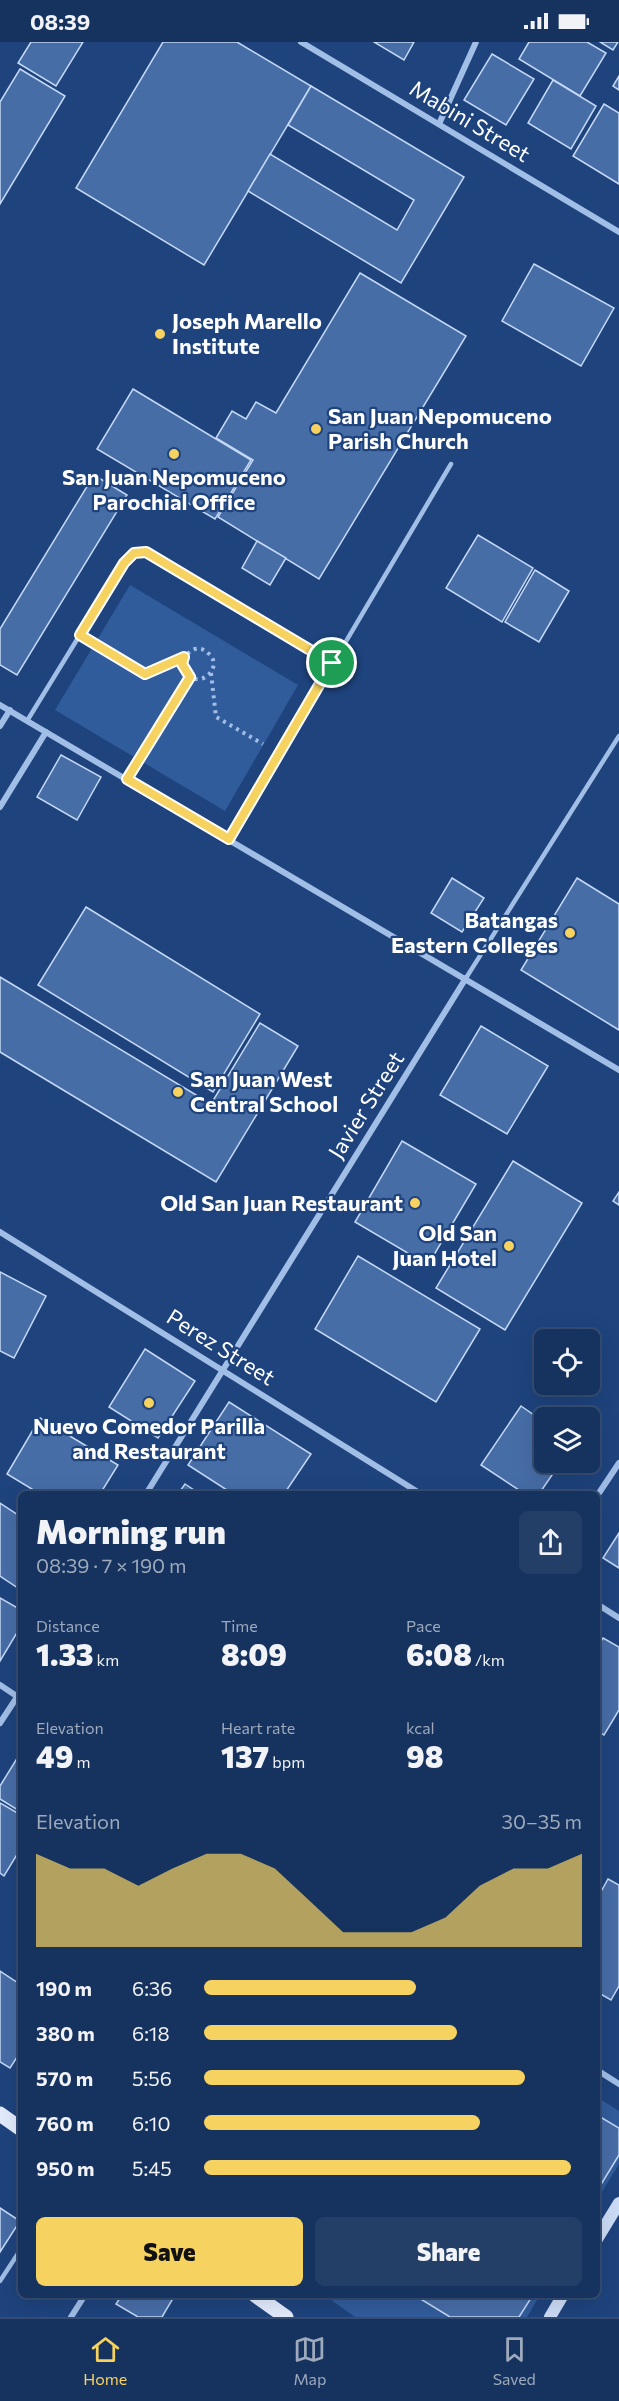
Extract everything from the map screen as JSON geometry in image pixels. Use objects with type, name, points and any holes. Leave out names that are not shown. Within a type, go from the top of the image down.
[{"type":"main road","points":[[0,2114],[18,2126]]},
{"type":"main road","points":[[600,2234],[619,2203]]},
{"type":"main road","points":[[259,2298],[286,2317]]},
{"type":"main road","points":[[550,2317],[561,2298]]},
{"type":"street","name":"Mabini Street","points":[[301,42],[619,232]]},
{"type":"street","points":[[439,123],[477,42]]},
{"type":"street","points":[[0,705],[619,1070]]},
{"type":"street","points":[[0,726],[10,710]]},
{"type":"street","points":[[0,807],[46,732]]},
{"type":"street","name":"Javier Street","points":[[148,1491],[466,978]]},
{"type":"street","name":"Perez Street","points":[[0,1232],[416,1491]]},
{"type":"street","points":[[600,1492],[619,1463]]},
{"type":"street","points":[[600,1606],[619,1618]]},
{"type":"street","points":[[0,1685],[18,1694]]},
{"type":"street","points":[[0,1723],[18,1698]]},
{"type":"street","points":[[600,2072],[619,2084]]},
{"type":"street","points":[[71,2317],[83,2298]]},
{"type":"lane","points":[[229,839],[451,465]]},
{"type":"lane","points":[[27,721],[124,563],[134,553],[146,552],[332,663]]},
{"type":"lane","name":"Javier Street","points":[[466,978],[619,736]]},
{"type":"lane","points":[[0,2281],[18,2254]]},
{"type":"path","points":[[80,635],[145,674],[184,657],[190,651],[198,648],[206,651],[212,657],[214,665],[211,673],[216,717],[279,754]]},
{"type":"path","points":[[184,657],[182,664],[190,677],[197,680],[211,673]]},
{"type":"path","points":[[127,779],[190,677]]},
{"type":"shaded area","points":[[130,585],[298,685],[225,811],[55,710]]},
{"type":"shaded area","points":[[600,2099],[619,2111],[619,2164],[600,2195]]},
{"type":"shaded area","points":[[328,2298],[538,2298],[527,2317],[355,2317]]},
{"type":"building","points":[[31,42],[83,42],[56,86],[18,63]]},
{"type":"building","points":[[163,42],[237,42],[311,86],[204,265],[76,188]]},
{"type":"building","points":[[374,42],[414,42],[404,60]]},
{"type":"building","points":[[529,42],[587,42],[606,53],[580,96],[519,59]]},
{"type":"building","points":[[600,42],[618,42],[613,50]]},
{"type":"building","points":[[492,54],[534,79],[506,125],[464,100]]},
{"type":"building","points":[[20,69],[65,96],[0,204],[0,102]]},
{"type":"building","points":[[619,76],[619,90],[613,86]]},
{"type":"building","points":[[553,80],[596,106],[571,149],[528,123]]},
{"type":"building","points":[[311,86],[464,177],[401,283],[248,191],[270,154],[397,230],[414,200],[288,125]]},
{"type":"building","points":[[604,104],[619,113],[619,184],[573,156]]},
{"type":"building","points":[[534,264],[614,308],[581,366],[502,321]]},
{"type":"building","name":"San Juan Nepomuceno Parish Church","points":[[360,273],[466,336],[319,579],[218,517],[253,460],[216,438],[232,411],[246,419],[256,402],[276,413]]},
{"type":"building","name":"San Juan Nepomuceno Parochial Office","points":[[133,389],[251,460],[215,519],[97,449]]},
{"type":"building","points":[[94,475],[127,495],[17,675],[0,665],[0,629]]},
{"type":"building","points":[[478,535],[533,568],[502,622],[446,588]]},
{"type":"building","points":[[257,541],[286,558],[270,585],[242,568]]},
{"type":"building","points":[[535,570],[569,591],[539,642],[505,622]]},
{"type":"building","points":[[61,755],[101,777],[77,820],[37,797]]},
{"type":"building","points":[[452,878],[484,898],[462,932],[431,913]]},
{"type":"building","name":"Batangas Eastern Colleges","points":[[577,878],[619,904],[619,1030],[521,970]]},
{"type":"building","points":[[86,907],[260,1014],[213,1092],[38,985]]},
{"type":"building","points":[[0,977],[211,1104],[260,1023],[298,1046],[216,1182],[0,1052]]},
{"type":"building","points":[[481,1026],[548,1066],[507,1134],[440,1095]]},
{"type":"building","name":"Old San Juan Restaurant","points":[[402,1141],[476,1184],[428,1265],[355,1222]]},
{"type":"building","name":"Old San Juan Hotel","points":[[513,1161],[582,1203],[505,1330],[436,1288]]},
{"type":"building","points":[[619,1192],[619,1205],[613,1201]]},
{"type":"building","points":[[358,1256],[480,1329],[436,1402],[315,1329]]},
{"type":"building","points":[[0,1272],[46,1296],[14,1358],[0,1351]]},
{"type":"building","points":[[145,1349],[195,1381],[158,1438],[109,1407]]},
{"type":"building","points":[[229,1402],[311,1454],[286,1491],[228,1491],[188,1465]]},
{"type":"building","points":[[521,1406],[534,1415],[534,1473],[553,1473],[541,1491],[520,1491],[481,1465]]},
{"type":"building","points":[[40,1418],[118,1465],[102,1491],[35,1491],[7,1474]]},
{"type":"building","points":[[185,1484],[196,1491],[180,1491]]},
{"type":"building","points":[[0,1503],[18,1515],[18,1588],[0,1576]]},
{"type":"building","points":[[619,1533],[619,1568],[603,1558]]},
{"type":"building","points":[[0,1598],[18,1608],[18,1631],[0,1661]]},
{"type":"building","points":[[603,1638],[619,1647],[619,1710],[604,1735],[600,1733],[600,1643]]},
{"type":"building","points":[[18,1757],[18,1810],[0,1799],[0,1786]]},
{"type":"building","points":[[0,1803],[18,1813],[18,1853],[4,1876],[0,1873]]},
{"type":"building","points":[[608,1879],[619,1885],[619,1986],[611,2000],[600,1994],[600,1894]]},
{"type":"building","points":[[0,1971],[18,1983],[18,2056],[10,2068],[0,2062]]},
{"type":"building","points":[[600,2117],[619,2128],[619,2155],[600,2186]]},
{"type":"building","points":[[0,2208],[18,2220],[18,2224],[0,2252]]},
{"type":"building","points":[[120,2298],[173,2298],[162,2317],[138,2317],[116,2304]]},
{"type":"building","points":[[419,2298],[531,2298],[519,2317],[450,2317]]},
{"type":"place","name":"Joseph Marello Institute","points":[[160,334]]},
{"type":"place","name":"San Juan Nepomuceno Parish Church","points":[[316,429]]},
{"type":"place","name":"San Juan Nepomuceno Parochial Office","points":[[174,454]]},
{"type":"place","name":"Batangas Eastern Colleges","points":[[570,933]]},
{"type":"place","name":"San Juan West Central School","points":[[178,1092]]},
{"type":"place","name":"Old San Juan Restaurant","points":[[415,1203]]},
{"type":"place","name":"Old San Juan Hotel","points":[[509,1246]]},
{"type":"place","name":"Nuevo Comedor Parilla and Restaurant","points":[[149,1403]]},
{"type":"route","points":[[146,552],[332,663],[229,839],[127,779],[190,677],[182,664],[184,657],[145,674],[80,635],[124,563],[134,553],[146,552]]}]
